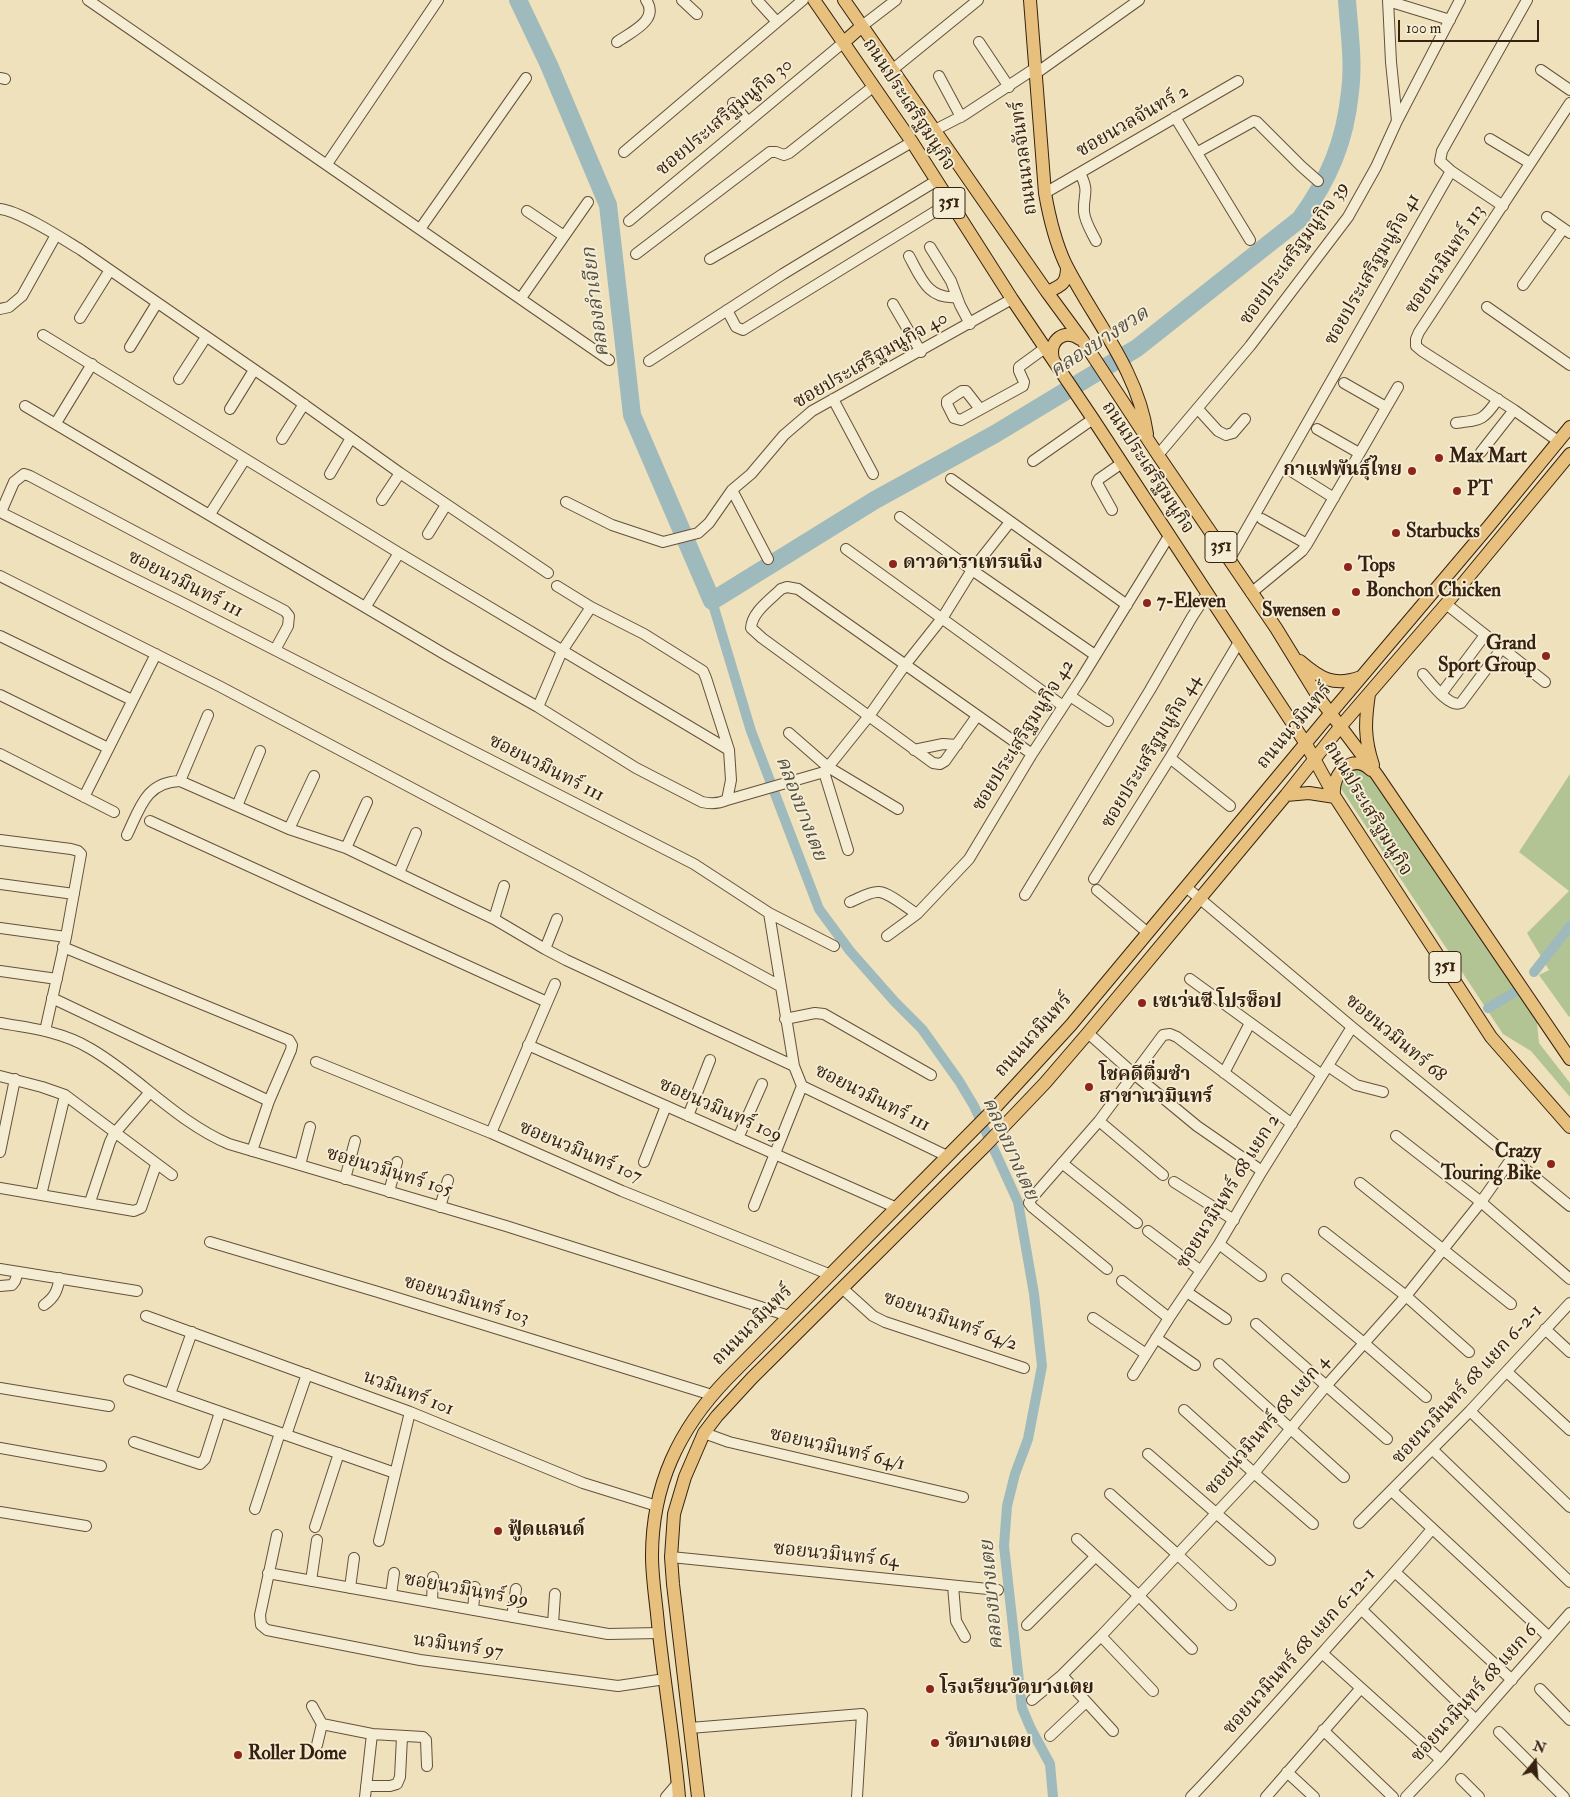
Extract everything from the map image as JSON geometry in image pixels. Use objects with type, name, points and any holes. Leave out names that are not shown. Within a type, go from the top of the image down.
[{"type":"main road","name":"ถนนประเสริฐมนูกิจ","points":[[814,0],[912,142],[949,203],[1306,744],[1335,797],[1491,1036],[1570,1127]]},
{"type":"main road","name":"ถนนประเสริฐมนูกิจ","points":[[844,0],[933,131],[1046,292],[1083,341],[1293,655],[1330,714],[1377,776],[1568,1052]]},
{"type":"main road","name":"ถนนนวลจันทร์","points":[[1030,0],[1045,193],[1056,236],[1067,267],[1111,340],[1140,402],[1148,440]]},
{"type":"main road","points":[[844,42],[862,26]]},
{"type":"main road","points":[[1046,292],[1064,284],[1067,276],[1067,267]]},
{"type":"main road","points":[[1055,363],[1051,353],[1052,347],[1058,338],[1068,334],[1074,335],[1083,341]]},
{"type":"main road","name":"ถนนนวมินทร์","points":[[679,1797],[659,1632],[652,1556],[657,1506],[665,1475],[678,1444],[694,1416],[712,1395],[975,1129],[1071,1025],[1570,427]]},
{"type":"main road","name":"ถนนนวมินทร์","points":[[698,1797],[671,1557],[674,1514],[679,1494],[692,1458],[704,1433],[732,1398],[1004,1127],[1088,1034],[1340,727],[1446,604],[1570,454]]},
{"type":"main road","points":[[1293,655],[1320,676],[1333,681],[1346,682],[1364,676]]},
{"type":"main road","points":[[1370,694],[1365,735],[1377,776]]},
{"type":"main road","points":[[1286,795],[1309,794],[1335,797],[1336,777],[1343,768],[1355,764],[1367,766],[1377,776]]},
{"type":"street","points":[[88,0],[608,360]]},
{"type":"street","points":[[327,164],[438,0]]},
{"type":"street","points":[[617,42],[648,20],[650,6],[646,0]]},
{"type":"street","points":[[682,0],[697,14]]},
{"type":"street","points":[[757,0],[777,22]]},
{"type":"street","points":[[624,152],[803,0]]},
{"type":"street","points":[[862,26],[896,0]]},
{"type":"street","points":[[892,70],[978,0]]},
{"type":"street","points":[[933,131],[962,117],[1035,72],[1139,0]]},
{"type":"street","name":"ซอยประเสริฐมนูกิจ 39","points":[[1158,455],[1262,331],[1348,216],[1376,167],[1397,121],[1460,0]]},
{"type":"street","points":[[1503,206],[1450,171],[1440,161],[1442,151],[1527,0]]},
{"type":"street","points":[[1397,121],[1391,62],[1388,1],[1450,20]]},
{"type":"street","name":"ซอยประเสริฐมนูกิจ 30","points":[[629,221],[844,42]]},
{"type":"street","points":[[979,42],[1009,87]]},
{"type":"street","points":[[1541,70],[1570,90]]},
{"type":"street","points":[[939,76],[962,117]]},
{"type":"street","points":[[420,229],[526,78]]},
{"type":"street","name":"ซอยนวลจันทร์ 2","points":[[1045,193],[1238,81]]},
{"type":"street","points":[[636,254],[770,152],[776,152],[784,156],[789,153],[874,86]]},
{"type":"street","points":[[733,102],[748,122]]},
{"type":"street","name":"ซอยนวมินทร์ 113","points":[[1558,441],[1498,399],[1422,351],[1416,346],[1416,339],[1570,103]]},
{"type":"street","points":[[1176,117],[1250,240]]},
{"type":"street","points":[[1198,152],[1254,121],[1318,181]]},
{"type":"street","points":[[1490,139],[1530,163]]},
{"type":"street","points":[[710,259],[912,142]]},
{"type":"street","name":"ซอยประเสริฐมนูกิจ 41","points":[[1229,560],[1450,171]]},
{"type":"street","points":[[1080,173],[1087,190],[1084,209],[1085,221],[1096,241]]},
{"type":"street","points":[[649,361],[783,274],[936,181]]},
{"type":"street","points":[[521,298],[588,202]]},
{"type":"street","points":[[727,310],[736,327],[743,330],[949,203]]},
{"type":"street","points":[[0,209],[11,211],[56,235],[110,270],[304,404],[400,474],[548,572]]},
{"type":"street","points":[[527,211],[564,236]]},
{"type":"street","points":[[1523,285],[1567,231],[1547,217]]},
{"type":"street","points":[[0,309],[8,307],[22,296],[56,235]]},
{"type":"street","points":[[930,247],[951,281],[970,324]]},
{"type":"street","points":[[909,256],[923,282],[934,293],[946,298],[957,297]]},
{"type":"street","points":[[80,318],[110,270]]},
{"type":"street","name":"ซอยประเสริฐมนูกิจ 40","points":[[566,502],[612,525],[663,542],[698,533],[709,524],[732,490],[751,474],[784,436],[812,411],[921,352],[1012,299]]},
{"type":"street","points":[[130,347],[157,303]]},
{"type":"street","points":[[893,304],[921,352]]},
{"type":"street","points":[[1487,307],[1570,365]]},
{"type":"street","points":[[43,335],[398,553],[729,750]]},
{"type":"street","points":[[180,379],[206,337]]},
{"type":"street","points":[[980,409],[1023,386],[1024,382],[1019,372],[1019,367],[1045,348]]},
{"type":"street","points":[[56,423],[92,364]]},
{"type":"street","points":[[230,409],[254,370]]},
{"type":"street","points":[[1344,383],[1386,407]]},
{"type":"street","points":[[1251,593],[1302,551],[1307,544],[1398,387]]},
{"type":"street","points":[[833,399],[873,474]]},
{"type":"street","points":[[1456,423],[1483,418],[1498,399]]},
{"type":"street","points":[[282,439],[304,404]]},
{"type":"street","points":[[25,406],[446,655],[538,706],[636,768],[709,804],[747,796],[826,770],[869,716],[942,617],[972,570],[1010,522]]},
{"type":"street","points":[[1198,409],[1218,431],[1226,435],[1233,434],[1245,419]]},
{"type":"street","points":[[1481,452],[1514,410]]},
{"type":"street","points":[[1033,461],[1090,414]]},
{"type":"street","points":[[1317,429],[1359,453]]},
{"type":"street","points":[[330,474],[351,438]]},
{"type":"street","points":[[210,514],[245,459]]},
{"type":"street","points":[[1112,510],[1097,483],[1122,463]]},
{"type":"street","points":[[1292,471],[1334,498]]},
{"type":"street","points":[[1,512],[18,477],[24,474],[30,476],[285,611],[288,616],[288,626],[276,650]]},
{"type":"street","points":[[382,500],[400,474]]},
{"type":"street","points":[[951,479],[1127,605]]},
{"type":"street","points":[[732,490],[768,559]]},
{"type":"street","points":[[428,534],[446,505]]},
{"type":"street","name":"ซอยนวมินทร์ 111","points":[[1,512],[276,650],[694,864],[769,913],[794,1066],[802,1086],[947,1156]]},
{"type":"street","points":[[900,517],[972,570],[1096,654]]},
{"type":"street","points":[[1262,519],[1307,544]]},
{"type":"street","name":"ซอยประเสริฐมนูกิจ 42","points":[[887,936],[916,914],[969,859],[1032,754],[1169,536]]},
{"type":"street","points":[[846,549],[1063,706]]},
{"type":"street","points":[[366,606],[398,553]]},
{"type":"street","points":[[0,576],[219,686],[576,874],[780,986]]},
{"type":"street","points":[[557,586],[644,634],[703,671],[729,750],[731,780],[727,800]]},
{"type":"street","points":[[977,716],[945,761],[940,764],[933,763],[762,638],[751,628],[751,622],[755,615],[781,589],[793,587],[1032,754]]},
{"type":"street","points":[[1025,895],[1207,594]]},
{"type":"street","points":[[1446,604],[1545,682]]},
{"type":"street","points":[[538,706],[562,651],[592,606]]},
{"type":"street","points":[[1440,694],[1485,635]]},
{"type":"street","points":[[0,636],[132,700]]},
{"type":"street","name":"ซอยประเสริฐมนูกิจ 44","points":[[1094,879],[1170,758],[1239,642]]},
{"type":"street","points":[[1423,674],[1440,694],[1455,704],[1461,703],[1502,648]]},
{"type":"street","points":[[84,797],[156,654]]},
{"type":"street","points":[[0,695],[108,748]]},
{"type":"street","points":[[1070,696],[1108,720]]},
{"type":"street","points":[[180,781],[208,715]]},
{"type":"street","points":[[789,733],[826,770],[898,809]]},
{"type":"street","points":[[914,750],[943,744],[956,745]]},
{"type":"street","points":[[237,806],[260,751]]},
{"type":"street","points":[[0,754],[114,812]]},
{"type":"street","points":[[1170,758],[1230,806]]},
{"type":"street","points":[[826,770],[848,850]]},
{"type":"street","points":[[289,829],[314,776]]},
{"type":"street","points":[[127,834],[149,793],[159,785],[169,781],[180,781],[289,829],[346,848],[494,919],[545,949],[794,1066]]},
{"type":"street","points":[[346,848],[367,802]]},
{"type":"street","points":[[150,821],[547,1002]]},
{"type":"street","points":[[399,873],[416,833]]},
{"type":"street","points":[[0,840],[72,849],[78,851],[81,857],[65,942],[45,1031]]},
{"type":"street","points":[[0,884],[74,894]]},
{"type":"street","points":[[494,919],[504,886]]},
{"type":"street","name":"ซอยนวมินทร์ 68","points":[[1186,887],[1352,1027],[1570,1206]]},
{"type":"street","points":[[1097,890],[1148,933]]},
{"type":"street","points":[[850,902],[874,892],[880,892],[888,895],[916,914]]},
{"type":"street","points":[[769,913],[834,946]]},
{"type":"street","points":[[545,949],[557,918]]},
{"type":"street","points":[[0,928],[65,942],[290,1040],[291,1050],[269,1100],[252,1151]]},
{"type":"street","points":[[0,971],[57,979]]},
{"type":"street","points":[[1190,979],[1322,1075]]},
{"type":"street","points":[[491,1133],[555,984]]},
{"type":"street","points":[[52,998],[269,1100]]},
{"type":"street","points":[[785,1018],[815,1013],[824,1014],[931,1075]]},
{"type":"street","name":"ซอยนวมินทร์ 105","points":[[0,1023],[61,1034],[91,1048],[216,1139],[790,1316]]},
{"type":"street","points":[[1224,1073],[1250,1023]]},
{"type":"street","name":"ซอยนวมินทร์ 68 แยก 2","points":[[1133,1375],[1169,1318],[1220,1244],[1262,1171],[1352,1027]]},
{"type":"street","points":[[1088,1034],[1197,1126],[1262,1171]]},
{"type":"street","points":[[1107,1269],[1032,1207],[1030,1199],[1099,1121],[1163,1035],[1170,1034],[1177,1037],[1292,1124]]},
{"type":"street","name":"ซอยนวมินทร์ 109","points":[[528,1045],[897,1208]]},
{"type":"street","points":[[688,1116],[710,1060]]},
{"type":"street","name":"ซอยนวมินทร์ 107","points":[[316,1062],[491,1133],[622,1191],[831,1275]]},
{"type":"street","points":[[1328,1066],[1356,1085],[1383,1092]]},
{"type":"street","points":[[0,1076],[52,1089],[65,1096],[172,1176]]},
{"type":"street","points":[[0,1152],[15,1079]]},
{"type":"street","points":[[738,1138],[762,1084]]},
{"type":"street","points":[[754,1206],[802,1086]]},
{"type":"street","points":[[90,1202],[106,1150],[114,1134],[150,1092]]},
{"type":"street","points":[[41,1194],[65,1096]]},
{"type":"street","points":[[644,1162],[666,1106]]},
{"type":"street","points":[[1099,1121],[1163,1175]]},
{"type":"street","points":[[300,1165],[310,1127]]},
{"type":"street","points":[[1396,1136],[1481,1202],[1570,1279]]},
{"type":"street","points":[[345,1179],[355,1141]]},
{"type":"street","name":"ซอยนวมินทร์ 68 แยก 4","points":[[1032,1700],[1062,1675],[1101,1636],[1254,1473],[1326,1386],[1406,1296],[1481,1202],[1512,1158]]},
{"type":"street","points":[[389,1192],[397,1162]]},
{"type":"street","points":[[1062,1163],[1137,1223]]},
{"type":"street","points":[[0,1188],[134,1211],[138,1210],[143,1203],[156,1165]]},
{"type":"street","points":[[440,1207],[448,1180]]},
{"type":"street","points":[[1174,1182],[1234,1220]]},
{"type":"street","points":[[1360,1183],[1444,1248],[1511,1304]]},
{"type":"street","points":[[1148,1231],[1201,1271]]},
{"type":"street","points":[[1324,1232],[1406,1296],[1469,1352]]},
{"type":"street","name":"ซอยนวมินทร์ 103","points":[[210,1242],[712,1395]]},
{"type":"street","points":[[1220,1244],[1261,1276]]},
{"type":"street","points":[[0,1268],[137,1291]]},
{"type":"street","points":[[0,1286],[12,1285],[18,1272]]},
{"type":"street","points":[[44,1305],[52,1299],[60,1278]]},
{"type":"street","points":[[1287,1279],[1426,1397]]},
{"type":"street","points":[[1122,1281],[1169,1318]]},
{"type":"street","name":"ซอยนวมินทร์ 64/2","points":[[842,1288],[874,1316],[886,1322],[1024,1368]]},
{"type":"street","points":[[1187,1292],[1226,1320]]},
{"type":"street","name":"ซอยนวมินทร์ 68 แยก 6-2-1","points":[[1359,1523],[1433,1450],[1570,1303]]},
{"type":"street","name":"นวมินทร์ 101","points":[[146,1316],[410,1412],[583,1482],[657,1506]]},
{"type":"street","points":[[1093,1318],[1146,1354]]},
{"type":"street","points":[[1256,1324],[1387,1439]]},
{"type":"street","points":[[1545,1329],[1570,1352]]},
{"type":"street","points":[[170,1394],[192,1332]]},
{"type":"street","points":[[1156,1338],[1195,1365]]},
{"type":"street","points":[[1218,1364],[1344,1477]]},
{"type":"street","points":[[1506,1372],[1570,1430]]},
{"type":"street","points":[[255,1509],[307,1374]]},
{"type":"street","points":[[129,1380],[395,1473]]},
{"type":"street","points":[[0,1388],[109,1406]]},
{"type":"street","points":[[1184,1410],[1313,1524]]},
{"type":"street","points":[[1470,1411],[1570,1507]]},
{"type":"street","points":[[134,1442],[200,1464],[205,1459],[220,1412]]},
{"type":"street","points":[[379,1541],[410,1412]]},
{"type":"street","name":"ซอยนวมินทร์ 64/1","points":[[704,1433],[729,1442],[963,1497]]},
{"type":"street","points":[[0,1448],[101,1466]]},
{"type":"street","points":[[1433,1450],[1570,1582]]},
{"type":"street","points":[[316,1527],[339,1454]]},
{"type":"street","points":[[1148,1454],[1270,1560]]},
{"type":"street","points":[[1392,1491],[1549,1637]]},
{"type":"street","points":[[1110,1494],[1231,1605]]},
{"type":"street","points":[[0,1512],[86,1526]]},
{"type":"street","name":"ซอยนวมินทร์ 68 แยก 6-12-1","points":[[1191,1797],[1249,1736],[1361,1609],[1396,1573],[1432,1529]]},
{"type":"street","points":[[268,1573],[277,1535]]},
{"type":"street","points":[[1077,1539],[1139,1596],[1192,1649]]},
{"type":"street","points":[[311,1580],[316,1540]]},
{"type":"street","name":"ซอยนวมินทร์ 64","points":[[671,1557],[998,1590]]},
{"type":"street","points":[[1027,1625],[1095,1557]]},
{"type":"street","points":[[350,1588],[354,1558]]},
{"type":"street","name":"ซอยนวมินทร์ 99","points":[[268,1573],[608,1634],[659,1632]]},
{"type":"street","name":"นวมินทร์ 97","points":[[268,1573],[260,1614],[260,1625],[267,1630],[420,1660],[618,1686],[665,1679]]},
{"type":"street","points":[[391,1595],[394,1573]]},
{"type":"street","points":[[1396,1573],[1512,1680]]},
{"type":"street","points":[[432,1602],[433,1577]]},
{"type":"street","points":[[953,1586],[956,1620],[965,1637]]},
{"type":"street","points":[[473,1610],[475,1587]]},
{"type":"street","points":[[512,1617],[516,1589]]},
{"type":"street","points":[[553,1624],[555,1594]]},
{"type":"street","points":[[1361,1609],[1476,1720]]},
{"type":"street","name":"ซอยนวมินทร์ 68 แยก 6","points":[[1406,1797],[1512,1680],[1570,1612]]},
{"type":"street","points":[[1101,1636],[1154,1690]]},
{"type":"street","points":[[1322,1653],[1441,1760]]},
{"type":"street","points":[[1062,1675],[1113,1732]]},
{"type":"street","points":[[1266,1797],[1361,1688]]},
{"type":"street","points":[[1540,1690],[1570,1720]]},
{"type":"street","points":[[1050,1736],[1086,1702]]},
{"type":"street","points":[[312,1706],[322,1724],[317,1745]]},
{"type":"street","points":[[690,1728],[862,1714],[857,1797]]},
{"type":"street","points":[[322,1724],[372,1734],[423,1737],[426,1740],[427,1766]]},
{"type":"street","points":[[1323,1730],[1393,1797]]},
{"type":"street","points":[[1499,1732],[1562,1796],[1570,1787]]},
{"type":"street","points":[[365,1797],[372,1734]]},
{"type":"street","points":[[366,1786],[390,1786],[397,1784],[400,1777],[402,1736]]},
{"type":"street","points":[[1287,1772],[1314,1797]]},
{"type":"street","points":[[1461,1779],[1479,1797]]},
{"type":"street","points":[[666,1797],[678,1783]]},
{"type":"green space","points":[[1352,768],[1366,770],[1536,1013],[1539,1043],[1570,1083],[1570,1097],[1531,1051],[1503,1034],[1340,787],[1341,778]]},
{"type":"green space","points":[[1570,774],[1569,1017],[1539,975],[1549,970],[1527,933],[1569,891],[1519,852]]},
{"type":"waterway","name":"คลองบางขวด","points":[[518,0],[549,65],[608,205],[632,415],[712,601],[875,500],[995,434],[1137,348],[1300,219],[1319,189],[1334,159],[1340,144],[1348,110],[1352,69],[1347,0]]},
{"type":"waterway","name":"คลองบางเตย","points":[[712,601],[751,731],[819,909],[850,951],[895,1002],[922,1029],[959,1081],[974,1106],[1018,1202],[1034,1294],[1042,1366],[1028,1439],[1015,1474],[1007,1506],[1004,1546],[1022,1708],[1050,1764],[1053,1797]]},
{"type":"waterway","points":[[1534,972],[1570,926]]},
{"type":"waterway","points":[[1488,1008],[1517,991]]},
{"type":"place","name":"Max Mart","points":[[1439,458]]},
{"type":"place","name":"กาแฟพันธุ์ไทย","points":[[1412,471]]},
{"type":"place","name":"PT","points":[[1457,491]]},
{"type":"place","name":"Starbucks","points":[[1396,533]]},
{"type":"place","name":"ดาวดาราเทรนนิ่ง","points":[[893,564]]},
{"type":"place","name":"Tops","points":[[1348,567]]},
{"type":"place","name":"Bonchon Chicken","points":[[1356,592]]},
{"type":"place","name":"7-Eleven","points":[[1147,603]]},
{"type":"place","name":"Swensen","points":[[1336,612]]},
{"type":"place","name":"Grand Sport Group","points":[[1546,656]]},
{"type":"place","name":"เซเว่นซี โปรช็อป","points":[[1142,1003]]},
{"type":"place","name":"โชคดีติ่มซำ สาขานวมินทร์","points":[[1089,1087]]},
{"type":"place","name":"Crazy Touring Bike","points":[[1551,1164]]},
{"type":"place","name":"ฟู้ดแลนด์","points":[[498,1531]]},
{"type":"place","name":"โรงเรียนวัดบางเตย","points":[[930,1689]]},
{"type":"place","name":"วัดบางเตย","points":[[935,1743]]},
{"type":"place","name":"Roller Dome","points":[[238,1755]]},
{"type":"water label","name":"คลองลำเจียก","points":[[597,302]]}]
